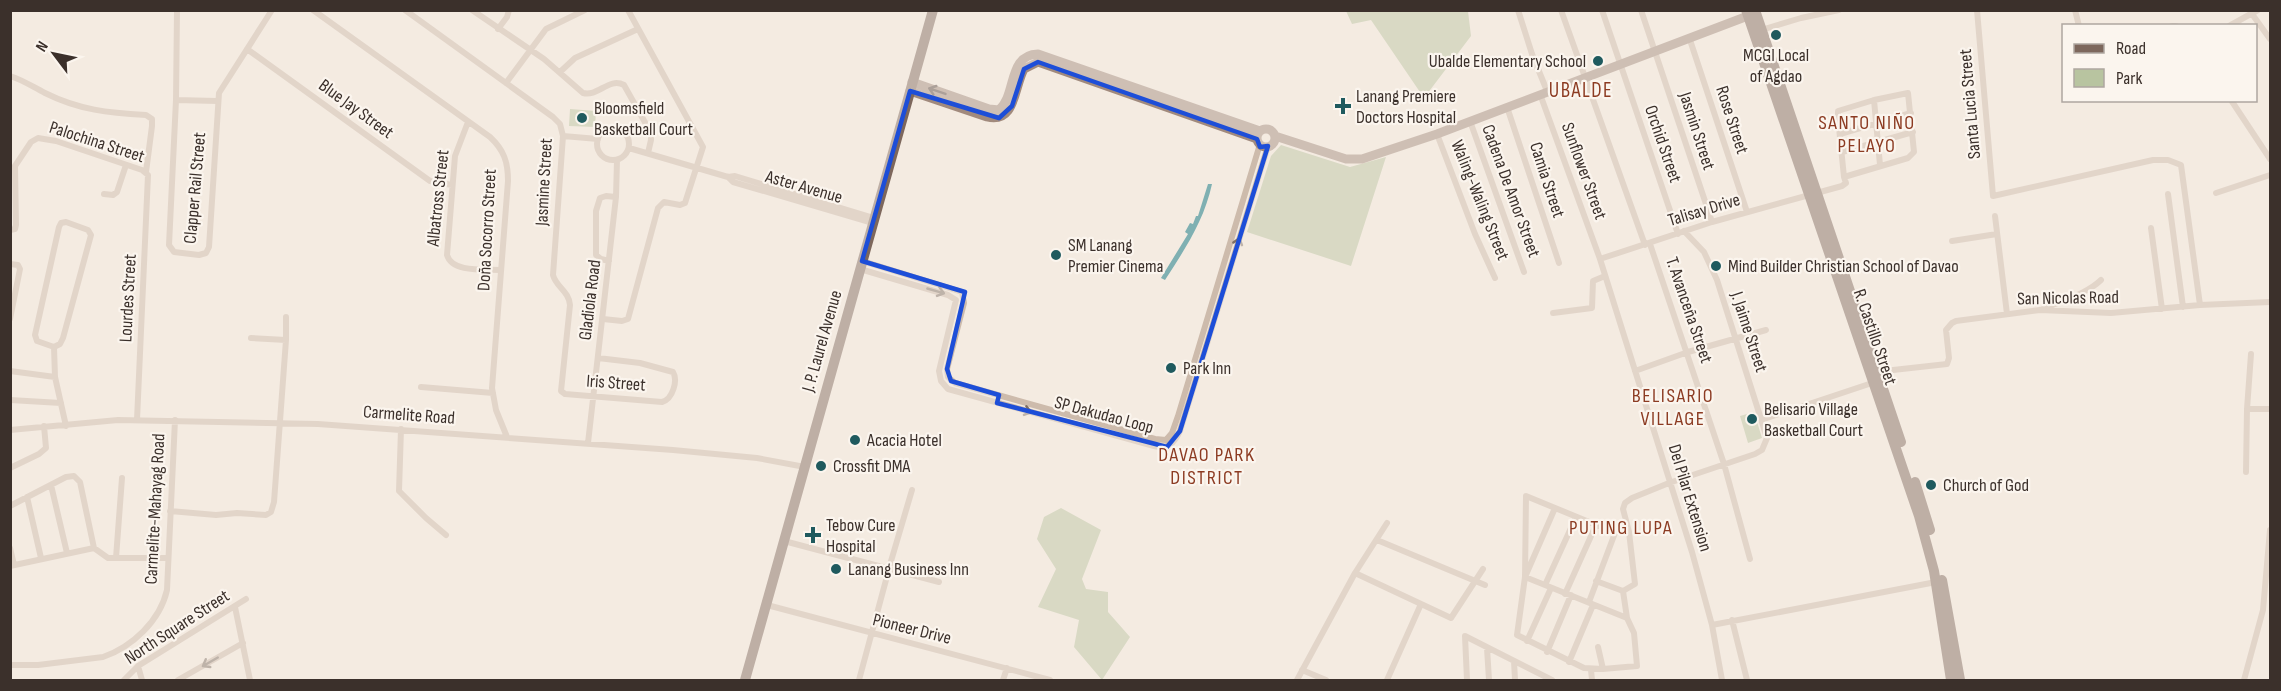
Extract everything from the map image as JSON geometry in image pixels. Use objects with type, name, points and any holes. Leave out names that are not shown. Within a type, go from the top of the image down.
[{"type":"main road","name":"J. P. Laurel Avenue","points":[[745,681],[933,10]]},
{"type":"main road","name":"R. Castillo Street","points":[[1751,13],[1875,377],[1926,515],[1960,681]]},
{"type":"main road","name":"R. Castillo Street","points":[[1939,581],[1951,681]]},
{"type":"street","name":"Clapper Rail Street","points":[[177,10],[176,100],[169,245],[174,252],[199,255],[206,253],[209,247],[217,101],[222,88],[272,10]]},
{"type":"street","name":"Doña Socorro Street","points":[[313,10],[490,136],[500,146],[506,158],[508,181],[493,393],[496,410],[507,438]]},
{"type":"street","name":"Jasmine Street","points":[[405,10],[557,120],[562,127],[554,275],[570,300],[560,387],[562,393]]},
{"type":"street","points":[[472,10],[560,72],[586,94],[613,83],[624,86],[651,133],[648,153]]},
{"type":"street","points":[[498,29],[507,18],[508,10]]},
{"type":"street","points":[[506,83],[546,29],[585,10]]},
{"type":"street","points":[[603,319],[622,321],[627,319],[658,208],[664,202],[680,205],[685,202],[702,144],[628,10]]},
{"type":"street","name":"Sunflower Street","points":[[1518,10],[1600,259]]},
{"type":"street","name":"T. Avanceña Street","points":[[1562,10],[1584,77],[1688,352],[1724,465],[1750,559]]},
{"type":"street","name":"Orchid Street","points":[[1602,10],[1681,232]]},
{"type":"street","name":"Jasmin Street","points":[[1641,10],[1712,222]]},
{"type":"street","points":[[1798,10],[1801,18]]},
{"type":"street","points":[[1758,31],[1839,10]]},
{"type":"street","name":"Santa Lucia Street","points":[[1977,10],[1993,196],[2153,160],[2168,160],[2181,165],[2200,305]]},
{"type":"street","points":[[2233,24],[2255,12],[2271,39]]},
{"type":"street","points":[[1261,140],[1268,129],[1275,136],[1337,156],[1354,160],[1373,156],[1437,134],[1751,13]]},
{"type":"street","points":[[560,72],[575,58],[638,29]]},
{"type":"street","name":"Rose Street","points":[[1689,37],[1746,212]]},
{"type":"street","name":"Blue Jay Street","points":[[247,49],[430,181],[452,185]]},
{"type":"street","points":[[911,87],[987,117],[1001,113],[1018,64],[1034,54],[1174,105],[1261,140],[1274,142],[1275,136]]},
{"type":"street","name":"Lourdes Street","points":[[10,76],[82,107],[102,112],[146,115],[152,119],[137,420]]},
{"type":"street","points":[[1908,93],[1915,149],[1912,155],[1844,177],[1838,111],[1875,100],[1908,93]]},
{"type":"street","points":[[176,100],[217,101]]},
{"type":"street","points":[[1875,100],[1880,165]]},
{"type":"street","points":[[2232,102],[2270,155]]},
{"type":"street","name":"Camia Street","points":[[1507,107],[1559,263]]},
{"type":"street","points":[[1840,134],[1911,113]]},
{"type":"street","name":"Cadena De Amor Street","points":[[1470,121],[1524,272]]},
{"type":"street","name":"Albatross Street","points":[[468,122],[455,156],[447,246],[449,261],[463,267],[501,270]]},
{"type":"street","points":[[617,128],[627,136],[629,148],[625,155],[617,160],[611,160],[602,156],[598,148],[598,139],[607,129],[617,128]]},
{"type":"street","points":[[1842,152],[1912,132]]},
{"type":"street","name":"Waling-Waling Street","points":[[1437,134],[1475,234],[1495,278]]},
{"type":"street","points":[[563,136],[598,139]]},
{"type":"street","name":"Palochina Street","points":[[13,165],[31,142],[38,138],[56,141],[148,175]]},
{"type":"street","name":"SP Dakudao Loop","points":[[861,265],[948,295],[956,300],[939,376],[943,384],[952,390],[998,399],[1163,440],[1169,437],[1178,416],[1261,140]]},
{"type":"street","name":"Aster Avenue","points":[[629,148],[728,177],[735,176],[744,182],[873,221]]},
{"type":"street","name":"Gladiola Road","points":[[588,443],[616,197],[617,160]]},
{"type":"street","points":[[10,230],[15,229],[16,225],[13,165]]},
{"type":"street","points":[[104,194],[113,195],[117,192],[126,165]]},
{"type":"street","points":[[2216,193],[2271,175]]},
{"type":"street","name":"Talisay Drive","points":[[1600,259],[1712,222],[1844,185],[1846,183],[1844,177]]},
{"type":"street","points":[[2168,194],[2183,307]]},
{"type":"street","points":[[609,261],[596,255],[596,211],[600,198],[616,197]]},
{"type":"street","points":[[1995,216],[2007,314]]},
{"type":"street","points":[[66,222],[88,230],[91,235],[63,338],[60,344],[54,347],[40,343],[35,335],[59,227],[66,222]]},
{"type":"street","points":[[2151,228],[2162,309]]},
{"type":"street","name":"J. Jaime Street","points":[[1681,232],[1704,252],[1717,280],[1767,438],[1762,450],[1724,465]]},
{"type":"street","points":[[1952,241],[1997,234]]},
{"type":"street","name":"Del Pilar Extension","points":[[1600,259],[1692,552],[1712,625],[1722,681]]},
{"type":"street","points":[[10,319],[13,296],[21,269],[13,264]]},
{"type":"street","name":"SP Dakudao Loop","points":[[861,265],[916,277],[959,290],[964,295],[964,303],[947,369],[948,377],[955,383],[998,399]]},
{"type":"street","points":[[1553,313],[1592,308],[1593,281],[1605,276]]},
{"type":"street","points":[[914,285],[916,277]]},
{"type":"street","points":[[2040,310],[2081,294],[2101,280]]},
{"type":"street","name":"San Nicolas Road","points":[[1875,377],[1948,363],[1945,334],[1952,323],[2040,310],[2111,313],[2200,305],[2271,302]]},
{"type":"street","points":[[170,511],[216,515],[269,514],[274,502],[281,423],[286,316]]},
{"type":"street","points":[[1635,371],[1688,352],[1766,330]]},
{"type":"street","points":[[251,338],[286,340]]},
{"type":"street","points":[[54,347],[55,377],[66,426]]},
{"type":"street","points":[[2246,472],[2251,354]]},
{"type":"street","name":"Iris Street","points":[[562,393],[662,402],[668,400],[675,379],[673,372],[640,363],[598,358]]},
{"type":"street","points":[[10,371],[55,377]]},
{"type":"street","points":[[1761,420],[1875,377]]},
{"type":"street","points":[[421,387],[493,393]]},
{"type":"street","points":[[10,400],[61,403]]},
{"type":"street","points":[[2247,409],[2271,409]]},
{"type":"street","name":"Carmelite Road","points":[[10,430],[137,420],[281,423],[401,429],[588,443],[757,458],[805,467]]},
{"type":"street","name":"Carmelite-Mahayag Road","points":[[10,665],[38,665],[103,657],[119,649],[147,627],[160,611],[167,590],[175,420]]},
{"type":"street","points":[[10,468],[39,454],[46,448],[44,426]]},
{"type":"street","points":[[401,429],[399,490],[446,535]]},
{"type":"street","points":[[1623,591],[1635,584],[1629,532],[1623,513],[1625,503],[1669,483],[1724,465]]},
{"type":"street","points":[[10,506],[66,477],[74,476],[80,482],[93,548]]},
{"type":"street","points":[[116,558],[122,478]]},
{"type":"street","points":[[51,485],[67,553]]},
{"type":"street","points":[[889,568],[912,490]]},
{"type":"street","points":[[1623,591],[1627,618],[1634,633],[1637,666],[1591,670],[1547,652],[1517,635],[1525,577],[1526,496],[1615,533],[1629,532]]},
{"type":"street","points":[[27,497],[41,558]]},
{"type":"street","points":[[1525,577],[1555,508]]},
{"type":"street","points":[[1527,642],[1576,517]]},
{"type":"street","points":[[1297,681],[1355,573],[1387,523]]},
{"type":"street","points":[[1547,652],[1596,525]]},
{"type":"street","points":[[2244,681],[2264,610],[2271,530]]},
{"type":"street","points":[[1569,662],[1615,533]]},
{"type":"street","points":[[1377,540],[1485,585]]},
{"type":"street","points":[[784,541],[939,582]]},
{"type":"street","points":[[10,548],[12,566],[93,548],[108,558],[168,558]]},
{"type":"street","points":[[1355,573],[1451,618],[1483,569]]},
{"type":"street","points":[[1525,577],[1627,618]]},
{"type":"street","points":[[859,681],[886,580]]},
{"type":"street","points":[[1596,581],[1623,591]]},
{"type":"street","points":[[1712,625],[1939,581]]},
{"type":"street","name":"North Square Street","points":[[124,681],[138,666],[246,599]]},
{"type":"street","points":[[1387,681],[1420,604]]},
{"type":"street","name":"Pioneer Drive","points":[[766,605],[1050,681]]},
{"type":"street","points":[[235,607],[250,681]]},
{"type":"street","points":[[1732,620],[1747,681]]},
{"type":"street","points":[[1467,681],[1465,636],[1540,677],[1552,681]]},
{"type":"street","points":[[178,681],[243,643]]},
{"type":"street","points":[[1598,647],[1603,669]]},
{"type":"street","points":[[1487,648],[1489,681]]},
{"type":"street","points":[[1514,661],[1515,681]]},
{"type":"street","points":[[138,666],[142,681]]},
{"type":"street","points":[[1003,681],[1007,668]]},
{"type":"street","points":[[1302,670],[1326,681]]},
{"type":"street","points":[[1591,670],[1592,681]]},
{"type":"highlighted area","points":[[1038,62],[1257,139],[1260,147],[1268,146],[1180,431],[1167,447],[997,403],[999,395],[951,381],[947,369],[965,292],[862,261],[910,91],[999,118],[1012,106],[1024,69]]},
{"type":"green space","points":[[1346,11],[1468,11],[1471,36],[1424,98],[1371,20],[1352,24]]},
{"type":"green space","name":"Bloomsfield Basketball Court","points":[[570,109],[596,111],[595,127],[569,126]]},
{"type":"green space","points":[[1281,145],[1350,167],[1386,157],[1351,266],[1247,232],[1271,156]]},
{"type":"green space","points":[[1754,412],[1762,438],[1748,443],[1740,416]]},
{"type":"green space","points":[[1061,508],[1101,530],[1082,579],[1086,589],[1108,592],[1108,612],[1130,637],[1102,680],[1074,647],[1079,620],[1038,607],[1056,569],[1037,539],[1044,517]]},
{"type":"water","points":[[1208,184],[1212,184],[1199,222],[1165,280],[1161,278],[1188,234],[1185,232],[1190,223],[1193,224],[1198,216]]},
{"type":"place","name":"MCGI Local of Agdao","points":[[1776,35]]},
{"type":"place","name":"Ubalde Elementary School","points":[[1598,61]]},
{"type":"place","name":"Lanang Premiere Doctors Hospital","points":[[1343,106]]},
{"type":"place","name":"Bloomsfield Basketball Court","points":[[582,118]]},
{"type":"place","name":"SM Lanang Premier Cinema","points":[[1056,255]]},
{"type":"place","name":"Mind Builder Christian School of Davao","points":[[1716,266]]},
{"type":"place","name":"Park Inn","points":[[1171,368]]},
{"type":"place","name":"Belisario Village Basketball Court","points":[[1752,419]]},
{"type":"place","name":"Acacia Hotel","points":[[855,440]]},
{"type":"place","name":"Crossfit DMA","points":[[821,466]]},
{"type":"place","name":"Church of God","points":[[1931,485]]},
{"type":"place","name":"Tebow Cure Hospital","points":[[813,535]]},
{"type":"place","name":"Lanang Business Inn","points":[[836,569]]},
{"type":"district","name":"UBALDE","points":[[1581,90]]},
{"type":"district","name":"SANTO NIÑO PELAYO","points":[[1867,134]]},
{"type":"district","name":"BELISARIO VILLAGE","points":[[1673,408]]},
{"type":"district","name":"DAVAO PARK DISTRICT","points":[[1207,466]]},
{"type":"district","name":"PUTING LUPA","points":[[1621,528]]}]
